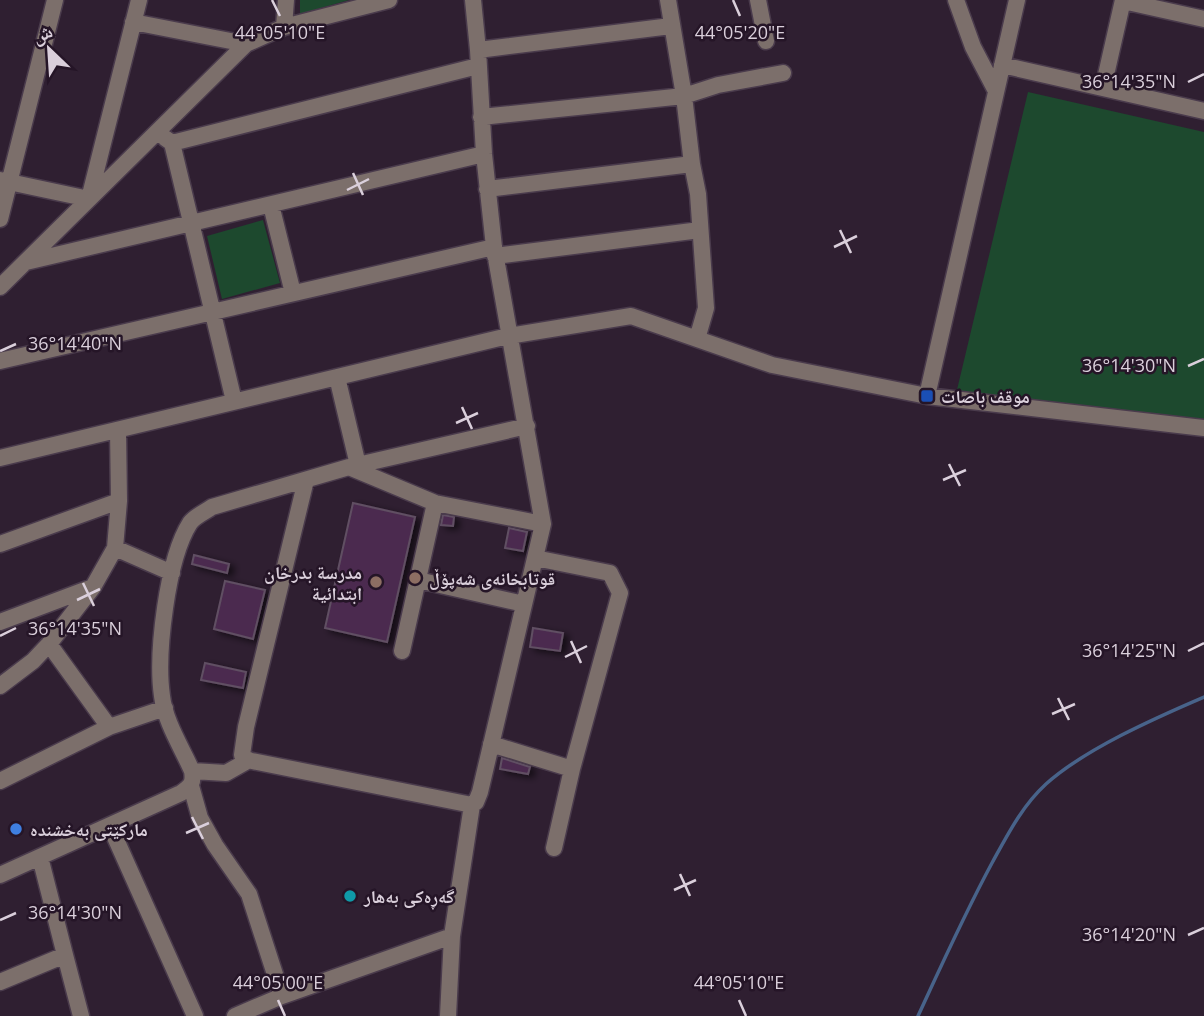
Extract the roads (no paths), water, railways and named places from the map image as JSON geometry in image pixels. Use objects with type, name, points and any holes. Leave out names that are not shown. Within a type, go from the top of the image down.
[{"type":"street","points":[[0,219],[5,181],[55,0]]},
{"type":"street","points":[[89,199],[139,0]]},
{"type":"street","points":[[284,27],[286,0]]},
{"type":"street","points":[[0,287],[246,44],[284,27],[388,0]]},
{"type":"street","points":[[448,1016],[452,936],[472,805],[476,803],[480,792],[543,524],[495,251],[487,189],[473,0]]},
{"type":"street","points":[[668,0],[698,194],[706,308],[697,339]]},
{"type":"street","points":[[758,0],[766,41]]},
{"type":"street","points":[[956,0],[973,47],[996,90]]},
{"type":"street","points":[[927,396],[1017,0]]},
{"type":"street","points":[[1103,88],[1123,1],[1204,19]]},
{"type":"street","points":[[133,22],[246,44]]},
{"type":"street","points":[[173,144],[478,58],[671,26]]},
{"type":"street","points":[[1002,65],[1204,111]]},
{"type":"street","points":[[481,117],[684,96],[718,85],[783,73]]},
{"type":"street","points":[[157,132],[173,144],[234,401]]},
{"type":"street","points":[[24,263],[484,154]]},
{"type":"street","points":[[487,189],[692,164]]},
{"type":"street","points":[[5,181],[89,199]]},
{"type":"street","points":[[271,205],[293,293]]},
{"type":"street","points":[[0,362],[293,293],[495,251],[699,230]]},
{"type":"street","points":[[0,458],[508,336],[632,316],[772,365],[927,396],[1204,428]]},
{"type":"street","points":[[338,377],[354,466]]},
{"type":"street","points":[[275,1005],[249,894],[200,818],[192,779],[164,708],[160,655],[172,573],[182,539],[192,520],[212,507],[354,466],[527,426]]},
{"type":"street","points":[[0,686],[33,662],[50,644],[93,587],[115,548],[119,500],[118,430]]},
{"type":"street","points":[[354,466],[435,503],[543,524]]},
{"type":"street","points":[[306,480],[246,727],[242,755],[249,760],[472,805]]},
{"type":"street","points":[[0,544],[119,500]]},
{"type":"street","points":[[402,651],[435,503]]},
{"type":"street","points":[[115,548],[172,573]]},
{"type":"street","points":[[535,558],[610,573],[620,593],[572,769],[554,848]]},
{"type":"street","points":[[418,580],[524,604]]},
{"type":"street","points":[[0,622],[93,587]]},
{"type":"street","points":[[50,644],[108,727]]},
{"type":"street","points":[[0,781],[108,727],[164,708]]},
{"type":"street","points":[[491,744],[572,769]]},
{"type":"street","points":[[0,875],[181,793],[192,779],[226,773],[249,760]]},
{"type":"street","points":[[110,826],[195,1016]]},
{"type":"street","points":[[40,858],[80,1016]]},
{"type":"street","points":[[235,1016],[275,1005],[452,936]]},
{"type":"street","points":[[0,982],[65,956]]},
{"type":"waterway","points":[[918,1016],[992,863],[1016,821],[1037,793],[1062,771],[1100,747],[1204,697]]},
{"type":"place","name":"موقف باصات","points":[[927,396]]},
{"type":"place","name":"قوتابخانەی شەپۆڵ","points":[[415,578]]},
{"type":"place","name":"مدرسة بدرخان ابتدائية","points":[[376,582]]},
{"type":"place","name":"مارکێتی بەخشندە","points":[[16,829]]},
{"type":"place","name":"گەڕەکی بەهار","points":[[350,896]]}]
